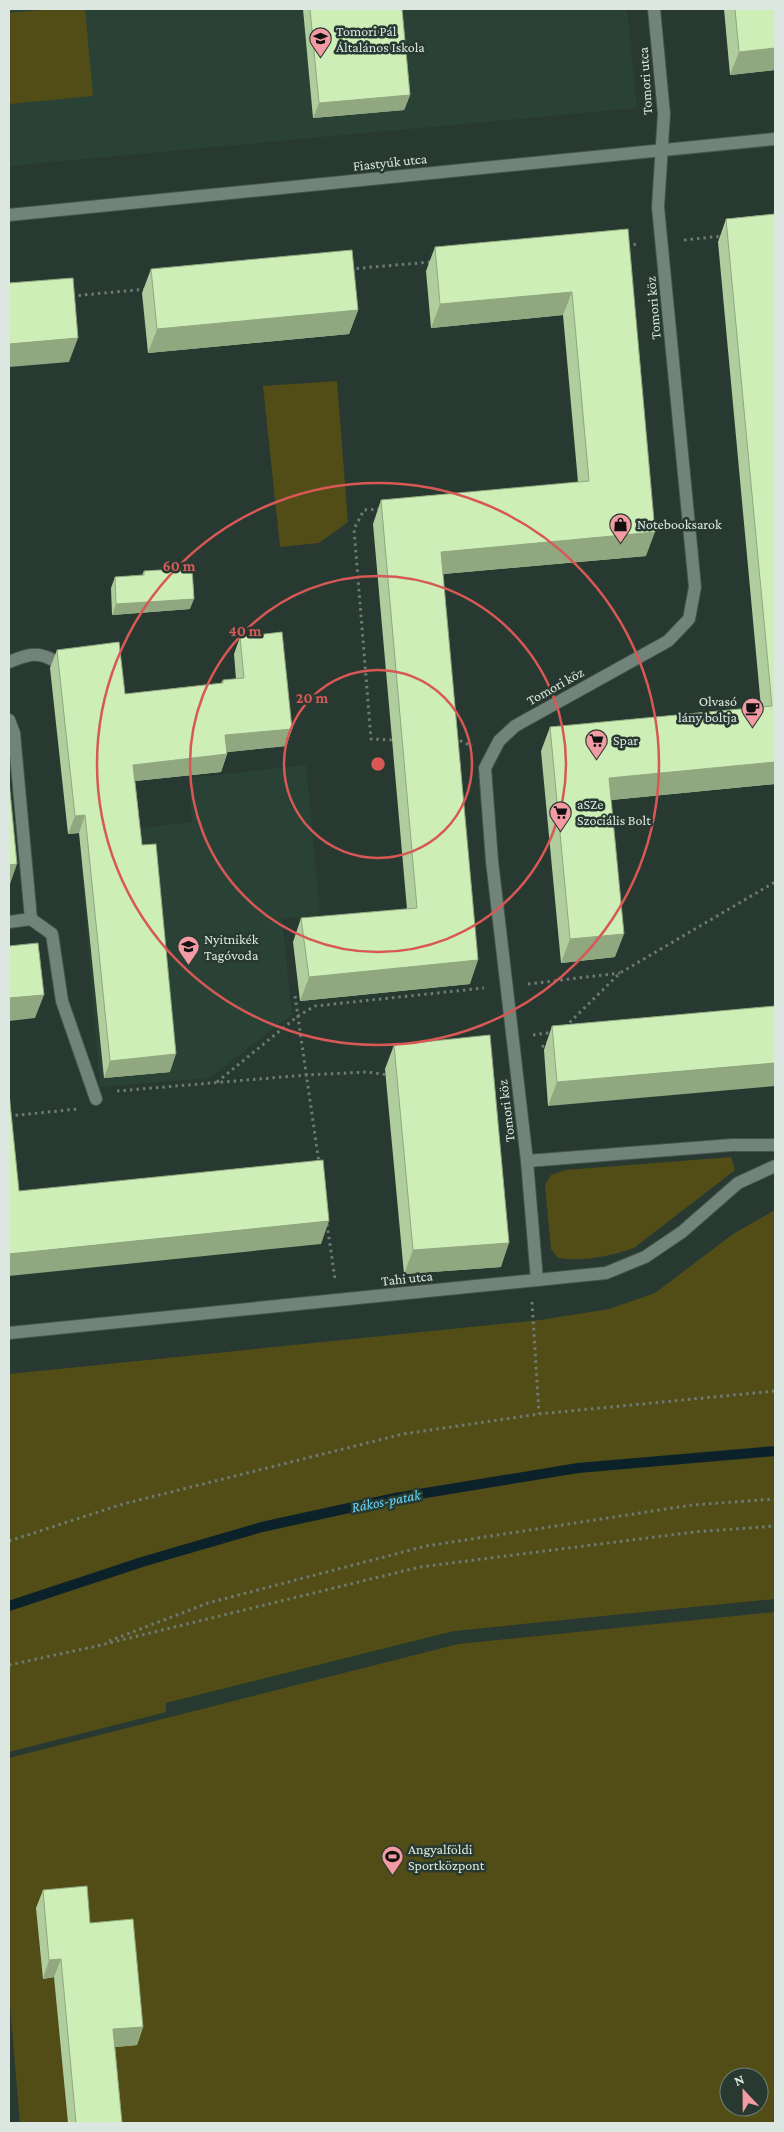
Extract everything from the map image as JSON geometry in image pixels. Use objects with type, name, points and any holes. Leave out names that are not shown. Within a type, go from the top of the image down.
[{"type":"street","name":"Tomori utca","points":[[654,9],[664,114],[661,150]]},
{"type":"street","name":"Fiastyúk utca","points":[[9,215],[775,139]]},
{"type":"street","name":"Tomori köz","points":[[537,1280],[527,1161],[491,852],[485,768],[490,754],[499,741],[515,726],[668,641],[689,619],[695,587],[658,207],[661,182],[661,150]]},
{"type":"street","points":[[9,662],[26,655],[43,654],[53,660]]},
{"type":"street","points":[[9,720],[14,733],[31,919]]},
{"type":"street","points":[[9,922],[31,919],[52,934],[62,1001],[96,1099]]},
{"type":"street","points":[[527,1161],[732,1145],[775,1145]]},
{"type":"street","name":"Tahi utca","points":[[9,1333],[606,1273],[645,1257],[682,1232],[738,1183],[775,1166]]},
{"type":"path","points":[[622,245],[728,235]]},
{"type":"path","points":[[349,269],[436,262]]},
{"type":"path","points":[[67,297],[154,288]]},
{"type":"path","points":[[382,509],[364,510],[354,528],[372,739],[392,740]]},
{"type":"path","points":[[447,735],[490,754]]},
{"type":"path","points":[[542,1046],[562,1031],[620,974],[775,882]]},
{"type":"path","points":[[217,1082],[298,1016],[314,1006],[620,974]]},
{"type":"path","points":[[295,996],[320,1173]]},
{"type":"path","points":[[513,1038],[571,1030]]},
{"type":"path","points":[[9,1116],[79,1109],[109,1092],[306,1075],[366,1072],[386,1076],[394,1075]]},
{"type":"path","points":[[327,1222],[338,1300]]},
{"type":"path","points":[[537,1280],[532,1306],[540,1414]]},
{"type":"path","points":[[9,1541],[123,1504],[403,1434],[540,1414],[775,1391]]},
{"type":"path","points":[[97,1646],[208,1603],[426,1546],[692,1505],[775,1499]]},
{"type":"path","points":[[9,1664],[97,1646],[420,1568],[694,1532],[775,1526]]},
{"type":"shaded area","name":"Tomori Pál Általános Iskola","points":[[9,9],[627,9],[637,108],[9,166]]},
{"type":"shaded area","points":[[52,9],[85,9],[93,96],[9,104],[9,13]]},
{"type":"shaded area","points":[[337,381],[348,522],[319,543],[280,547],[263,386]]},
{"type":"shaded area","name":"Nyitnikék Tagóvoda","points":[[306,765],[320,915],[282,919],[292,1014],[209,1078],[100,1087],[81,862],[119,858],[117,831],[192,822],[189,778]]},
{"type":"shaded area","points":[[731,1157],[735,1170],[634,1248],[616,1254],[587,1259],[558,1258],[551,1249],[545,1185],[551,1175],[565,1170]]},
{"type":"shaded area","points":[[775,1210],[775,1599],[454,1631],[166,1703],[166,1712],[9,1752],[9,1374],[540,1320],[609,1309],[655,1293],[733,1234]]},
{"type":"shaded area","name":"Angyalföldi Sportközpont","points":[[775,1612],[775,2123],[20,2123],[9,1994],[9,1758],[458,1644]]},
{"type":"building","points":[[310,9],[402,9],[410,95],[319,103]]},
{"type":"building","points":[[735,9],[775,9],[775,48],[739,52]]},
{"type":"building","points":[[775,214],[775,762],[609,778],[624,934],[570,939],[550,727],[772,706],[726,219]]},
{"type":"building","points":[[628,229],[655,532],[441,552],[478,960],[309,977],[301,918],[417,908],[381,500],[589,481],[572,292],[440,304],[435,247]]},
{"type":"building","points":[[352,250],[358,310],[157,329],[151,269]]},
{"type":"building","points":[[73,278],[78,338],[9,344],[9,283]]},
{"type":"building","points":[[192,568],[194,599],[116,604],[115,577],[144,575],[144,571]]},
{"type":"building","points":[[282,632],[292,729],[225,735],[227,754],[133,765],[142,845],[156,844],[176,1054],[110,1061],[85,815],[75,816],[57,650],[119,642],[125,694],[223,683],[223,680],[244,678],[240,637]]},
{"type":"building","points":[[9,781],[17,864],[9,865]]},
{"type":"building","points":[[38,943],[44,995],[9,998],[9,946]]},
{"type":"building","points":[[775,1006],[775,1063],[557,1082],[552,1026]]},
{"type":"building","points":[[490,1035],[509,1243],[413,1250],[394,1045]]},
{"type":"building","points":[[9,1093],[19,1191],[323,1160],[329,1221],[9,1254]]},
{"type":"building","points":[[87,1886],[90,1923],[133,1919],[143,2027],[113,2029],[122,2123],[76,2123],[61,1959],[49,1960],[43,1890]]},
{"type":"waterway","name":"Rákos-patak","points":[[9,1606],[142,1562],[262,1527],[395,1498],[578,1468],[775,1451]]},
{"type":"place","name":"Tomori Pál Általános Iskola","points":[[320,58]]},
{"type":"place","name":"Notebooksarok","points":[[621,543]]},
{"type":"place","name":"Olvasó lány boltja","points":[[753,728]]},
{"type":"place","name":"Spar","points":[[597,759]]},
{"type":"place","name":"aSZe Szociális Bolt","points":[[561,831]]},
{"type":"place","name":"Nyitnikék Tagóvoda","points":[[188,966]]},
{"type":"place","name":"Angyalföldi Sportközpont","points":[[392,1876]]}]
